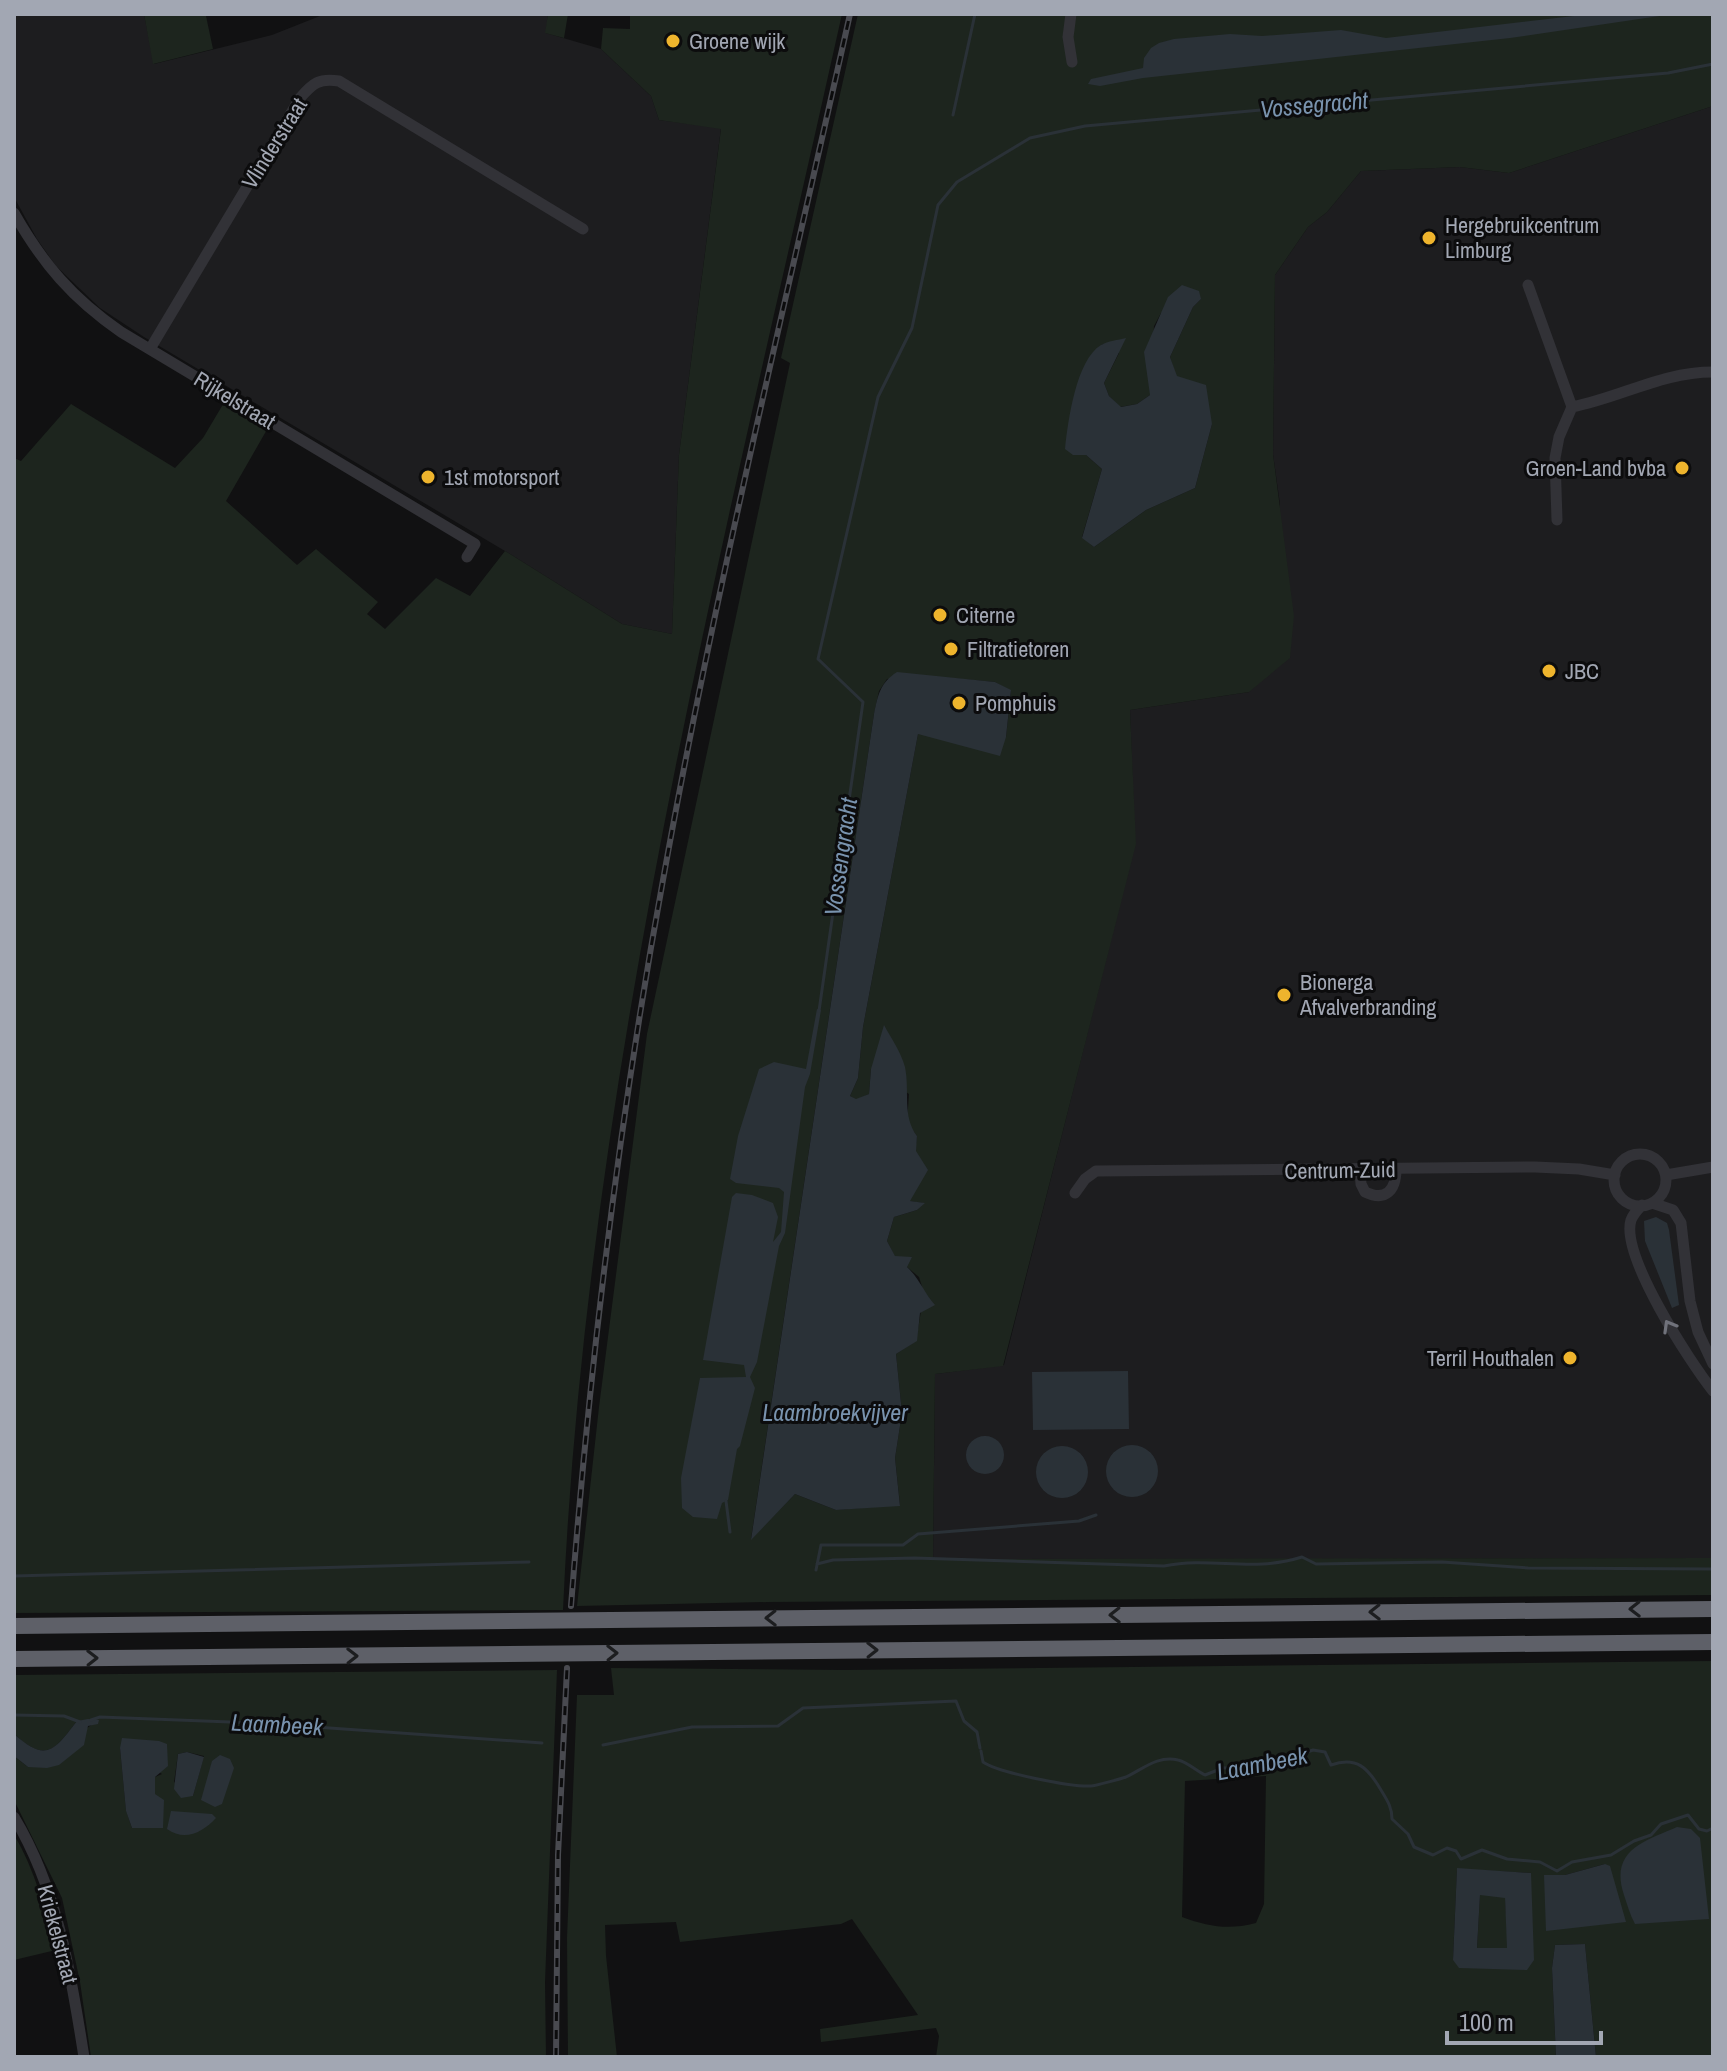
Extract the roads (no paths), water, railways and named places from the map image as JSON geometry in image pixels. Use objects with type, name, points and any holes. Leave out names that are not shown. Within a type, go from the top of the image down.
[{"type":"highway","points":[[14,1626],[1713,1609]]},
{"type":"highway","points":[[14,1659],[1713,1642]]},
{"type":"street","points":[[1071,14],[1068,37],[1072,62]]},
{"type":"street","name":"Vlinderstraat","points":[[150,349],[300,98],[314,82],[327,79],[339,81],[583,229]]},
{"type":"street","name":"Rijkelstraat","points":[[14,213],[49,268],[79,300],[121,332],[475,544],[467,557]]},
{"type":"street","points":[[1528,285],[1572,407],[1559,437],[1555,458],[1557,520]]},
{"type":"street","points":[[1572,407],[1675,374],[1713,372]]},
{"type":"street","points":[[1713,1364],[1698,1332],[1690,1301],[1681,1223],[1673,1210],[1647,1204],[1632,1204],[1621,1196],[1615,1184],[1615,1175],[1626,1159],[1639,1154],[1647,1155],[1659,1162],[1666,1175],[1664,1189],[1647,1204],[1633,1216],[1630,1225],[1633,1244],[1662,1314],[1713,1391]]},
{"type":"street","name":"Centrum-Zuid","points":[[1075,1193],[1085,1179],[1096,1171],[1535,1167],[1615,1175]]},
{"type":"street","points":[[1666,1175],[1713,1167]]},
{"type":"street","points":[[1360,1170],[1365,1192],[1380,1197],[1393,1188],[1396,1169]]},
{"type":"street","name":"Kriekelstraat","points":[[14,1817],[43,1877],[60,1923],[84,2057]]},
{"type":"water","points":[[1591,14],[1673,14],[1510,38],[1143,78],[1100,86],[1088,84],[1091,79],[1143,68],[1144,58],[1151,48],[1174,39],[1341,30],[1386,38]]},
{"type":"water","points":[[1182,285],[1199,291],[1201,299],[1193,307],[1170,357],[1177,376],[1206,385],[1212,424],[1195,488],[1146,510],[1094,547],[1082,538],[1102,469],[1086,455],[1073,455],[1065,449],[1079,377],[1092,353],[1101,345],[1126,338],[1104,383],[1109,396],[1121,407],[1137,404],[1150,395],[1144,352],[1168,297]]},
{"type":"water","name":"Laambroekvijver","points":[[897,672],[995,682],[1011,690],[1006,737],[1000,756],[918,734],[863,1027],[858,1078],[850,1096],[856,1099],[869,1094],[871,1069],[884,1025],[905,1067],[908,1112],[917,1136],[916,1151],[928,1170],[910,1201],[925,1203],[917,1210],[894,1217],[887,1241],[895,1256],[912,1257],[907,1267],[935,1305],[920,1313],[917,1341],[896,1354],[902,1413],[895,1458],[900,1506],[836,1510],[795,1494],[751,1540],[874,714],[881,690]]},
{"type":"water","points":[[817,1009],[821,1010],[805,1087],[785,1233],[779,1246],[757,1362],[750,1377],[755,1388],[737,1449],[728,1500],[722,1503],[717,1519],[693,1517],[682,1508],[681,1478],[700,1378],[746,1377],[744,1365],[703,1360],[732,1197],[736,1193],[752,1195],[773,1203],[778,1217],[773,1242],[781,1232],[784,1192],[779,1188],[736,1183],[730,1179],[738,1136],[759,1069],[774,1062],[806,1069]]},
{"type":"water","points":[[1656,1217],[1667,1223],[1669,1230],[1679,1305],[1672,1308],[1645,1241],[1644,1221]]},
{"type":"water","points":[[1128,1371],[1129,1429],[1033,1430],[1032,1372]]},
{"type":"water","points":[[985,1436],[998,1442],[1004,1455],[998,1468],[985,1474],[972,1468],[966,1455],[972,1442]]},
{"type":"water","points":[[1132,1445],[1150,1453],[1158,1471],[1150,1489],[1132,1497],[1114,1489],[1106,1471],[1114,1453]]},
{"type":"water","points":[[1062,1446],[1080,1454],[1088,1472],[1080,1490],[1062,1498],[1044,1490],[1036,1472],[1044,1454]]},
{"type":"water","points":[[99,1720],[98,1724],[88,1726],[84,1745],[59,1765],[28,1767],[14,1756],[14,1734],[34,1748],[48,1750],[62,1740],[77,1721]]},
{"type":"water","points":[[122,1738],[167,1744],[168,1766],[155,1777],[155,1794],[164,1800],[163,1828],[132,1828],[126,1811],[120,1748]]},
{"type":"water","points":[[187,1752],[204,1757],[193,1796],[181,1798],[174,1789],[178,1754]]},
{"type":"water","points":[[220,1755],[230,1759],[234,1768],[222,1804],[215,1807],[201,1800],[212,1761]]},
{"type":"water","points":[[171,1811],[212,1814],[216,1818],[200,1831],[180,1835],[167,1829]]},
{"type":"water","points":[[1677,1827],[1691,1829],[1700,1838],[1709,1919],[1635,1924],[1626,1902],[1621,1867],[1633,1849]]},
{"type":"water","points":[[1605,1864],[1610,1866],[1626,1922],[1546,1931],[1544,1875],[1565,1875]]},
{"type":"water","points":[[1457,1868],[1531,1873],[1534,1960],[1527,1970],[1459,1968],[1453,1960]],"holes":[[[1480,1895],[1505,1898],[1507,1948],[1477,1948]]]},
{"type":"water","points":[[1585,1944],[1596,2057],[1556,2057],[1552,1968],[1555,1945]]},
{"type":"waterway","name":"Vossengracht","points":[[953,115],[975,14]]},
{"type":"waterway","name":"Vossengracht","points":[[819,1011],[863,702],[818,659],[878,397],[912,328],[938,205],[957,182],[1030,138],[1085,126],[1668,73],[1713,64]]},
{"type":"waterway","name":"Vossengracht","points":[[726,1501],[730,1532]]},
{"type":"waterway","points":[[816,1570],[821,1545],[903,1545],[918,1534],[1079,1521],[1096,1515]]},
{"type":"waterway","points":[[817,1564],[833,1560],[914,1558],[1164,1566],[1182,1563],[1266,1564],[1302,1557],[1316,1564],[1442,1562],[1528,1568],[1713,1569]]},
{"type":"waterway","points":[[14,1576],[529,1562]]},
{"type":"waterway","name":"Laambeek","points":[[603,1745],[692,1727],[778,1726],[803,1708],[956,1701],[964,1721],[977,1732],[980,1748]]},
{"type":"waterway","name":"Laambeek","points":[[14,1715],[64,1716],[80,1722]]},
{"type":"waterway","name":"Laambeek","points":[[91,1720],[100,1717],[259,1723],[542,1743]]},
{"type":"waterway","name":"Laambeek","points":[[981,1751],[983,1762],[1004,1771],[1081,1786],[1126,1777],[1164,1759],[1181,1761],[1205,1775],[1260,1761],[1276,1763],[1313,1750],[1325,1752],[1331,1765],[1348,1762],[1366,1770],[1387,1800],[1392,1819],[1408,1834],[1414,1847],[1433,1855],[1447,1848],[1456,1851],[1461,1859],[1482,1850],[1507,1859],[1540,1862],[1557,1871],[1572,1862],[1611,1855],[1651,1835],[1661,1824],[1688,1815],[1699,1829],[1707,1831],[1713,1828]]},
{"type":"railway","points":[[571,1606],[587,1423],[608,1242],[647,970],[705,663],[850,14]]},
{"type":"railway","points":[[556,2057],[558,1855],[567,1668]]},
{"type":"place","name":"Groene wijk","points":[[673,41]]},
{"type":"place","name":"Hergebruikcentrum Limburg","points":[[1429,238]]},
{"type":"place","name":"Groen-Land bvba","points":[[1682,468]]},
{"type":"place","name":"1st motorsport","points":[[428,477]]},
{"type":"place","name":"Citerne","points":[[940,615]]},
{"type":"place","name":"Filtratietoren","points":[[951,649]]},
{"type":"place","name":"JBC","points":[[1549,671]]},
{"type":"place","name":"Pomphuis","points":[[959,703]]},
{"type":"place","name":"Bionerga Afvalverbranding","points":[[1284,995]]},
{"type":"place","name":"Terril Houthalen","points":[[1570,1358]]},
{"type":"water label","name":"Vossegracht","points":[[1314,105]]}]
